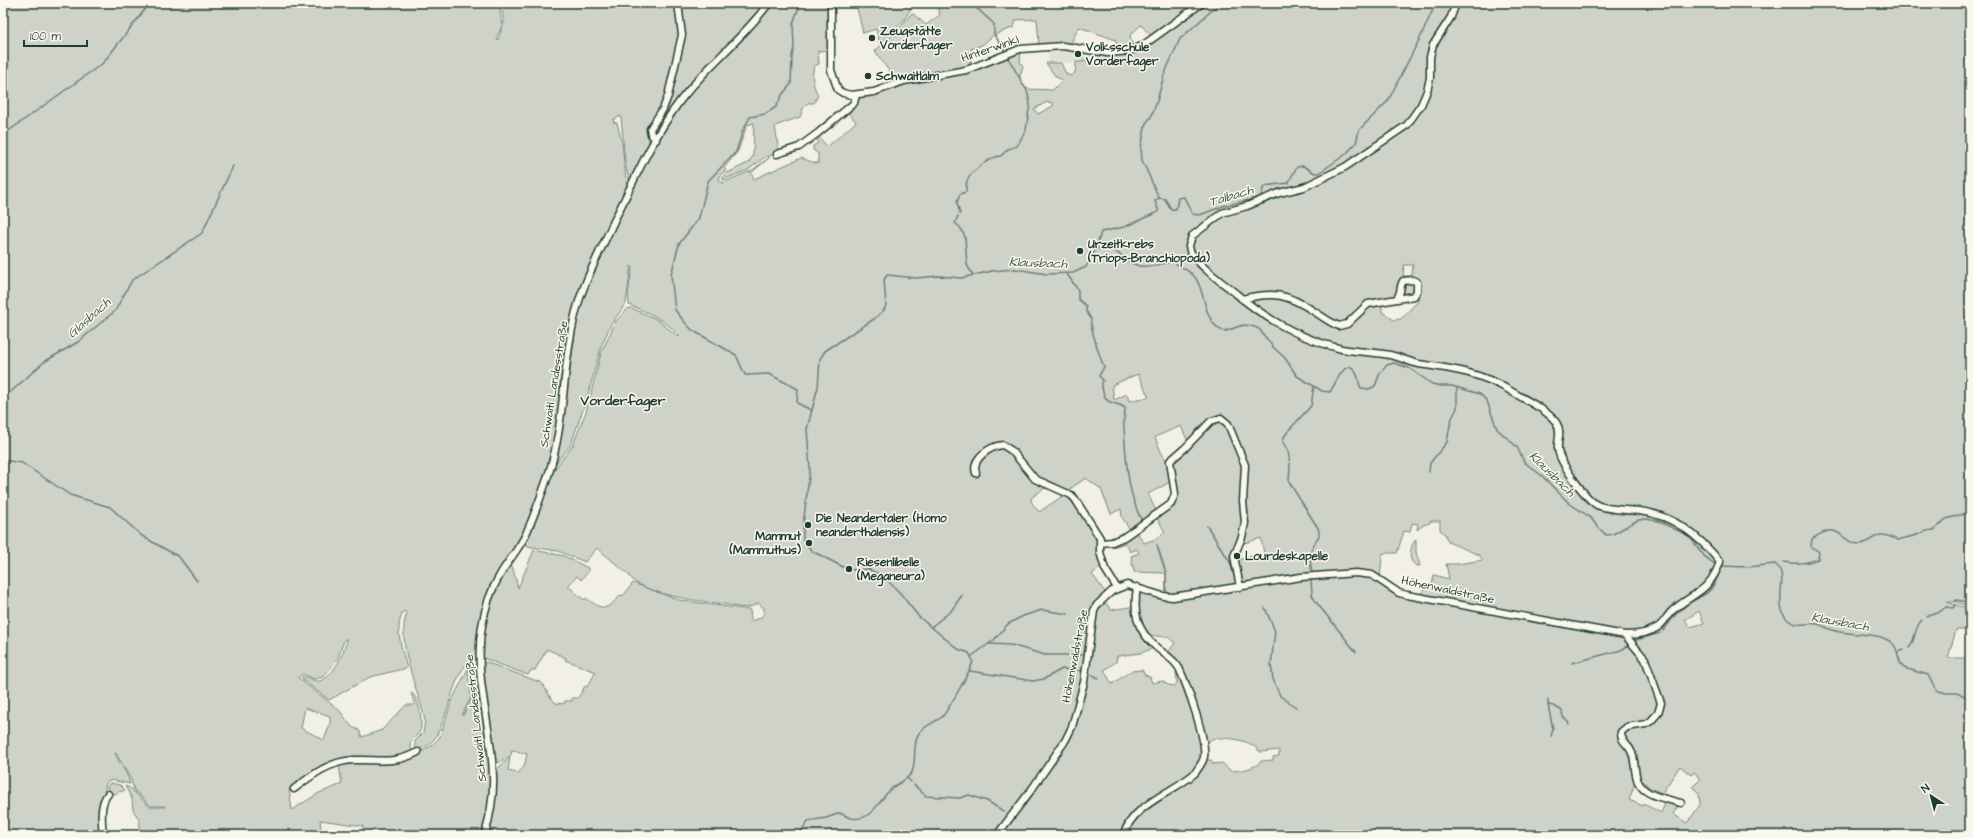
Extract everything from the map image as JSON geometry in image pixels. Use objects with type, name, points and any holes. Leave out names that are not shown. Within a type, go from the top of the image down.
[{"type":"street","points":[[656,140],[651,134],[650,129],[663,109],[668,96],[682,35],[678,3]]},
{"type":"street","name":"Schwaitl Landesstraße","points":[[485,835],[491,804],[493,778],[482,693],[480,660],[482,626],[486,608],[499,576],[528,528],[550,469],[560,425],[572,334],[579,302],[586,282],[630,188],[656,140],[687,93],[770,3]]},
{"type":"street","points":[[777,154],[799,147],[821,132],[854,103],[856,95],[841,92],[835,85],[830,64],[832,26],[831,3]]},
{"type":"street","name":"Hinterwinkl","points":[[856,95],[874,92],[904,81],[966,70],[1016,50],[1063,46],[1102,53],[1119,53],[1137,49],[1202,3]]},
{"type":"street","points":[[1396,298],[1368,304],[1347,324],[1339,326],[1304,306],[1276,294],[1262,295],[1242,300],[1190,253],[1189,246],[1192,236],[1222,213],[1246,206],[1273,194],[1304,188],[1345,167],[1407,125],[1421,105],[1427,91],[1430,78],[1430,57],[1433,45],[1451,17],[1456,3]]},
{"type":"street","name":"Höhenwaldstraße","points":[[997,835],[1032,789],[1068,734],[1074,721],[1084,682],[1094,611],[1102,600],[1117,588],[1127,585],[1163,596],[1173,597],[1301,577],[1364,573],[1375,577],[1396,591],[1407,595],[1625,636],[1640,634],[1657,628],[1672,612],[1705,588],[1717,570],[1720,562],[1708,546],[1690,531],[1670,520],[1645,512],[1603,507],[1592,501],[1579,485],[1559,454],[1560,432],[1556,422],[1508,389],[1474,373],[1418,363],[1390,355],[1342,349],[1317,342],[1279,325],[1242,300]]},
{"type":"street","points":[[1100,543],[1112,542],[1124,537],[1170,504],[1175,494],[1170,461],[1211,421],[1221,418],[1226,421],[1230,428],[1245,465],[1243,493],[1245,523],[1242,537],[1234,556],[1240,587]]},
{"type":"street","points":[[976,473],[975,466],[983,454],[997,446],[1006,446],[1035,479],[1071,495],[1092,523],[1100,543],[1100,552],[1106,571],[1117,588]]},
{"type":"street","points":[[1124,835],[1128,824],[1137,814],[1195,773],[1201,764],[1204,753],[1200,728],[1180,670],[1173,660],[1157,648],[1145,635],[1137,622],[1137,587]]},
{"type":"street","points":[[1625,636],[1645,660],[1661,703],[1658,713],[1651,722],[1625,729],[1620,734],[1621,738],[1632,753],[1636,778],[1641,788],[1654,796],[1681,803]]},
{"type":"street","points":[[294,788],[316,772],[339,763],[354,760],[393,761],[418,752]]},
{"type":"street","points":[[103,835],[102,812],[105,797],[108,794]]},
{"type":"shaded area","points":[[3,3],[499,3],[502,26],[496,38],[498,40],[504,22],[501,3],[677,3],[680,35],[669,84],[659,112],[648,127],[649,147],[630,184],[625,163],[621,116],[614,119],[613,122],[617,123],[622,143],[627,190],[584,281],[577,301],[569,333],[556,437],[541,489],[522,536],[491,587],[480,627],[478,627],[476,657],[466,664],[459,676],[436,736],[428,746],[417,749],[415,746],[415,741],[423,733],[425,721],[406,652],[404,625],[407,613],[404,611],[399,624],[399,631],[401,647],[407,668],[370,677],[329,700],[303,680],[302,677],[317,681],[325,679],[334,670],[338,663],[347,639],[344,640],[338,658],[323,677],[314,679],[303,674],[298,678],[339,710],[352,727],[359,730],[362,737],[382,730],[406,705],[415,705],[411,693],[414,695],[418,704],[421,716],[421,727],[420,731],[410,744],[412,752],[410,755],[392,760],[354,759],[332,763],[314,771],[289,789],[292,810],[319,793],[342,784],[339,765],[341,764],[356,761],[370,763],[400,760],[415,755],[431,746],[440,737],[452,700],[471,663],[473,663],[474,665],[468,670],[471,697],[462,715],[463,716],[472,698],[480,694],[491,778],[489,804],[483,835],[363,835],[363,826],[320,820],[322,835],[135,835],[139,830],[140,821],[133,810],[132,799],[125,786],[130,788],[150,807],[165,806],[151,806],[134,790],[131,780],[116,753],[115,754],[128,777],[130,784],[111,780],[106,783],[101,810],[102,835],[3,835]],"holes":[[[305,708],[330,716],[330,724],[324,740],[301,728]]]},
{"type":"shaded area","points":[[680,3],[766,3],[655,133],[653,129],[662,113],[682,45]]},
{"type":"shaded area","points":[[772,3],[829,3],[830,32],[828,50],[818,51],[819,64],[814,66],[813,70],[813,81],[818,95],[814,103],[808,103],[804,106],[800,117],[775,126],[779,153],[765,157],[748,170],[723,180],[723,176],[725,174],[748,163],[753,156],[754,123],[747,125],[738,151],[724,168],[726,170],[720,175],[719,179],[722,183],[751,171],[770,157],[751,173],[754,179],[801,158],[818,164],[818,153],[813,150],[813,146],[818,143],[817,138],[819,137],[827,147],[856,122],[847,111],[857,102],[858,98],[905,83],[974,69],[1021,51],[1020,62],[1023,66],[1020,76],[1021,84],[1028,89],[1053,90],[1062,80],[1055,76],[1046,63],[1061,63],[1066,74],[1071,76],[1075,73],[1076,62],[1083,62],[1083,60],[1103,61],[1107,55],[1120,55],[1144,48],[1206,3],[1455,3],[1451,13],[1432,42],[1429,53],[1426,87],[1419,103],[1410,117],[1384,142],[1353,161],[1322,176],[1324,178],[1357,161],[1398,134],[1416,117],[1427,98],[1432,85],[1432,56],[1435,42],[1452,15],[1457,3],[1970,3],[1970,607],[1956,602],[1946,602],[1970,609],[1970,630],[1956,630],[1948,658],[1970,658],[1970,835],[488,835],[495,795],[496,770],[510,757],[508,771],[518,773],[524,767],[527,754],[512,750],[511,755],[498,763],[495,762],[484,693],[483,664],[486,662],[542,683],[550,697],[556,703],[564,704],[565,701],[572,701],[572,698],[578,698],[596,672],[565,660],[566,658],[547,649],[535,670],[531,670],[528,675],[483,658],[482,637],[488,608],[499,580],[505,570],[512,565],[518,588],[534,550],[564,556],[588,568],[588,572],[581,580],[577,576],[568,586],[584,600],[586,598],[601,607],[612,604],[620,595],[623,596],[633,583],[654,591],[634,581],[628,574],[597,548],[585,562],[558,551],[526,546],[525,542],[551,474],[573,445],[587,409],[601,353],[616,321],[627,309],[631,308],[656,319],[679,337],[680,336],[656,317],[629,305],[628,294],[632,268],[631,266],[626,303],[610,326],[601,347],[587,398],[571,444],[554,466],[562,430],[577,319],[588,282],[648,158],[675,112],[697,84],[748,32]],"holes":[[[1047,102],[1053,103],[1053,106],[1038,114],[1034,109]],[[1195,256],[1242,298],[1266,293],[1280,294],[1314,309],[1337,324],[1345,324],[1366,303],[1395,297],[1398,295],[1400,285],[1405,278],[1409,277],[1417,281],[1419,286],[1415,297],[1420,299],[1401,319],[1394,320],[1382,312],[1382,302],[1367,305],[1349,324],[1342,327],[1329,323],[1283,297],[1275,295],[1258,296],[1242,301],[1197,261]],[[1404,265],[1413,265],[1412,276],[1403,276]],[[1138,374],[1149,397],[1129,401],[1127,394],[1114,400],[1112,385]],[[1181,426],[1189,444],[1188,448],[1177,460],[1172,459],[1169,463],[1162,454],[1155,437]],[[1086,478],[1101,489],[1111,514],[1121,509],[1122,517],[1131,532],[1112,542],[1113,547],[1126,543],[1130,552],[1137,549],[1139,553],[1131,556],[1134,572],[1166,573],[1166,597],[1137,587],[1136,606],[1111,610],[1103,599],[1107,595],[1092,574],[1104,565],[1100,552],[1100,538],[1075,499],[1065,492]],[[1172,481],[1174,498],[1166,508],[1156,515],[1156,511],[1148,494]],[[1052,487],[1065,493],[1039,512],[1032,503],[1031,498],[1043,489]],[[1650,512],[1684,525],[1703,541],[1701,543],[1682,527],[1650,514]],[[1156,516],[1165,532],[1156,539],[1144,543],[1139,536],[1138,528]],[[1430,521],[1440,521],[1440,530],[1445,534],[1448,542],[1479,555],[1483,560],[1458,564],[1446,564],[1449,579],[1434,575],[1432,585],[1426,587],[1423,592],[1416,596],[1398,593],[1380,579],[1382,556],[1383,553],[1397,553],[1404,531],[1410,532],[1412,523],[1418,524],[1417,530],[1423,525],[1430,523]],[[1261,538],[1265,559],[1256,559],[1255,555],[1235,561],[1234,554],[1238,545]],[[657,592],[671,596],[743,608],[750,607],[758,603],[764,608],[764,614],[760,618],[751,621],[750,610],[679,600]],[[1699,611],[1704,623],[1690,627],[1685,620]],[[1145,635],[1168,637],[1175,643],[1167,654],[1180,670],[1176,673],[1177,683],[1175,686],[1168,685],[1162,681],[1152,683],[1150,677],[1145,675],[1142,670],[1131,671],[1112,684],[1104,670],[1116,662],[1117,656],[1141,653],[1156,647]],[[1225,738],[1242,741],[1253,745],[1260,752],[1279,750],[1279,756],[1273,757],[1273,760],[1261,761],[1256,766],[1248,769],[1231,771],[1222,763],[1213,764],[1211,760],[1203,760],[1204,745],[1212,739]],[[1680,766],[1691,775],[1695,772],[1700,780],[1693,786],[1699,794],[1700,805],[1687,823],[1673,814],[1679,804],[1666,801],[1661,813],[1644,804],[1643,806],[1629,800],[1635,782],[1643,781],[1650,788],[1662,793]]]},
{"type":"shaded area","points":[[852,3],[914,3],[904,20],[880,44],[876,29],[863,33],[857,8],[853,7]]},
{"type":"shaded area","points":[[936,3],[1199,3],[1152,37],[1141,25],[1130,35],[1132,45],[1127,51],[1117,51],[1116,40],[1079,27],[1070,45],[1039,45],[1037,19],[1016,20],[1014,27],[994,35],[982,45],[971,49],[973,57],[967,67],[896,81],[875,51],[898,30],[912,13],[926,25],[940,15]]},
{"type":"shaded area","name":"Volksschule Vorderfager","points":[[1047,47],[1108,53],[1103,61],[1083,60],[1083,62],[1049,63]]},
{"type":"shaded area","points":[[1405,281],[1415,283],[1414,294],[1400,297]]},
{"type":"shaded area","points":[[1416,539],[1416,552],[1420,566],[1414,564],[1410,554]]},
{"type":"shaded area","points":[[110,783],[120,785],[125,790],[114,794],[110,793],[107,787]]},
{"type":"waterway","points":[[3,135],[103,63],[150,3]]},
{"type":"waterway","points":[[800,3],[793,24],[794,47],[792,56],[791,84],[782,95],[776,107],[765,114],[750,117],[743,130],[736,152],[708,181],[699,218],[679,244],[671,275],[675,310],[692,330],[736,355],[745,375],[769,374],[798,389],[797,403],[811,410]]},
{"type":"waterway","points":[[971,3],[994,24],[994,34],[1006,53]]},
{"type":"waterway","points":[[1159,198],[1142,160],[1141,148],[1146,123],[1151,117],[1164,75],[1180,39],[1220,3]]},
{"type":"waterway","name":"Talbach","points":[[1096,249],[1101,232],[1124,227],[1158,212],[1155,201],[1159,198],[1165,199],[1171,209],[1176,209],[1178,198],[1184,197],[1192,214],[1200,215],[1223,206],[1257,198],[1261,196],[1264,186],[1288,183],[1297,167],[1303,166],[1315,173],[1319,173],[1346,154],[1356,143],[1359,130],[1388,101],[1436,3]]},
{"type":"waterway","points":[[960,214],[957,202],[960,194],[966,192],[967,181],[970,176],[987,161],[1001,156],[1008,149],[1017,146],[1026,130],[1030,103],[1027,91],[1007,56]]},
{"type":"waterway","name":"Glasbach","points":[[3,403],[5,397],[44,362],[78,342],[115,311],[132,280],[202,233],[233,166]]},
{"type":"waterway","points":[[958,216],[955,223],[960,227],[965,237],[967,265],[973,275]]},
{"type":"waterway","name":"Klausbach","points":[[799,835],[808,821],[826,818],[840,813],[851,818],[864,817],[874,809],[893,787],[908,777],[912,772],[916,742],[919,733],[942,717],[959,690],[973,661],[969,653],[958,649],[919,617],[900,593],[883,576],[868,569],[854,570],[845,568],[812,551],[803,540],[803,525],[810,469],[807,429],[818,387],[820,359],[825,351],[874,319],[884,310],[886,305],[884,280],[887,275],[916,278],[939,276],[961,278],[992,271],[1015,269],[1047,274],[1073,273],[1086,267],[1096,249],[1111,250],[1133,264],[1139,266],[1151,266],[1173,262],[1194,276],[1201,288],[1207,312],[1215,325],[1221,330],[1225,331],[1246,325],[1259,329],[1274,348],[1285,358],[1297,376],[1322,391],[1330,392],[1341,373],[1349,367],[1356,373],[1361,388],[1369,389],[1375,386],[1380,373],[1387,365],[1394,363],[1409,368],[1432,384],[1452,386],[1480,394],[1487,401],[1497,429],[1517,447],[1524,462],[1541,475],[1569,503],[1591,518],[1606,535],[1613,534],[1638,520],[1646,519],[1658,521],[1689,536],[1705,557],[1716,565]]},
{"type":"waterway","points":[[1067,274],[1078,290],[1078,299],[1086,306],[1086,311],[1091,319],[1093,335],[1104,367],[1099,376],[1103,380],[1102,386],[1104,396],[1109,401],[1125,408],[1124,425],[1128,476],[1133,499],[1142,521]]},
{"type":"waterway","points":[[1312,574],[1310,554],[1318,538],[1319,532],[1318,528],[1289,482],[1290,464],[1288,451],[1283,442],[1284,437],[1289,430],[1311,406],[1314,386]]},
{"type":"waterway","points":[[1429,472],[1430,463],[1447,442],[1451,420],[1457,408],[1457,388]]},
{"type":"waterway","points":[[3,460],[22,463],[70,495],[110,507],[142,536],[179,557],[197,581]]},
{"type":"waterway","points":[[1783,562],[1800,563],[1818,559],[1819,552],[1811,546],[1812,539],[1829,531],[1835,531],[1853,543],[1863,544],[1880,535],[1898,540],[1917,535],[1927,530],[1934,530],[1946,519],[1964,514],[1967,510],[1970,495]]},
{"type":"waterway","points":[[1207,526],[1230,562],[1236,582]]},
{"type":"waterway","points":[[1157,545],[1166,573],[1166,594]]},
{"type":"waterway","name":"Klausbach","points":[[1719,566],[1748,567],[1775,564],[1781,575],[1781,606],[1783,613],[1788,620],[1795,624],[1817,624],[1846,633],[1882,637],[1893,644],[1897,650],[1900,663],[1904,668],[1928,675],[1936,690],[1946,693],[1957,693],[1970,698]]},
{"type":"waterway","points":[[1663,631],[1676,614],[1689,603],[1707,593],[1713,587],[1722,567]]},
{"type":"waterway","points":[[1311,578],[1312,595],[1316,602],[1356,652]]},
{"type":"waterway","points":[[931,627],[951,611],[962,595]]},
{"type":"waterway","points":[[1955,601],[1957,600],[1970,603]]},
{"type":"waterway","points":[[1927,616],[1938,613],[1946,607],[1953,608],[1955,605]]},
{"type":"waterway","points":[[1265,608],[1275,631],[1271,664],[1273,679],[1280,696],[1296,707]]},
{"type":"waterway","points":[[972,656],[994,640],[1008,624],[1023,616],[1042,610],[1068,614]]},
{"type":"waterway","points":[[1909,648],[1919,623],[1922,620]]},
{"type":"waterway","points":[[1633,641],[1660,633]]},
{"type":"waterway","points":[[989,644],[1011,645],[1045,655],[1082,655]]},
{"type":"waterway","points":[[1572,663],[1621,650],[1629,645]]},
{"type":"waterway","name":"Klausbach","points":[[1898,652],[1904,650]]},
{"type":"waterway","points":[[970,671],[1033,681],[1044,679],[1062,669],[1083,671]]},
{"type":"waterway","points":[[1088,673],[1099,678]]},
{"type":"waterway","points":[[1548,700],[1548,705],[1554,706],[1562,711],[1563,717],[1569,724]]},
{"type":"waterway","points":[[1548,705],[1553,729],[1551,736]]},
{"type":"waterway","name":"Klausbach","points":[[907,778],[911,782]]},
{"type":"waterway","points":[[914,785],[926,796],[960,798],[969,795],[987,801],[1005,812]]},
{"type":"place","name":"Zeugstätte Vorderfager","points":[[872,38]]},
{"type":"place","name":"Volksschule Vorderfager","points":[[1078,54]]},
{"type":"place","name":"Schwaitlalm","points":[[868,76]]},
{"type":"place","name":"Urzeitkrebs (Triops-Branchiopoda)","points":[[1080,251]]},
{"type":"place","name":"Die Neandertaler (Homo neanderthalensis)","points":[[808,525]]},
{"type":"place","name":"Mammut (Mammuthus)","points":[[809,543]]},
{"type":"place","name":"Lourdeskapelle","points":[[1237,556]]},
{"type":"place","name":"Riesenlibelle (Meganeura)","points":[[849,569]]},
{"type":"district","name":"Vorderfager","points":[[623,401]]}]
